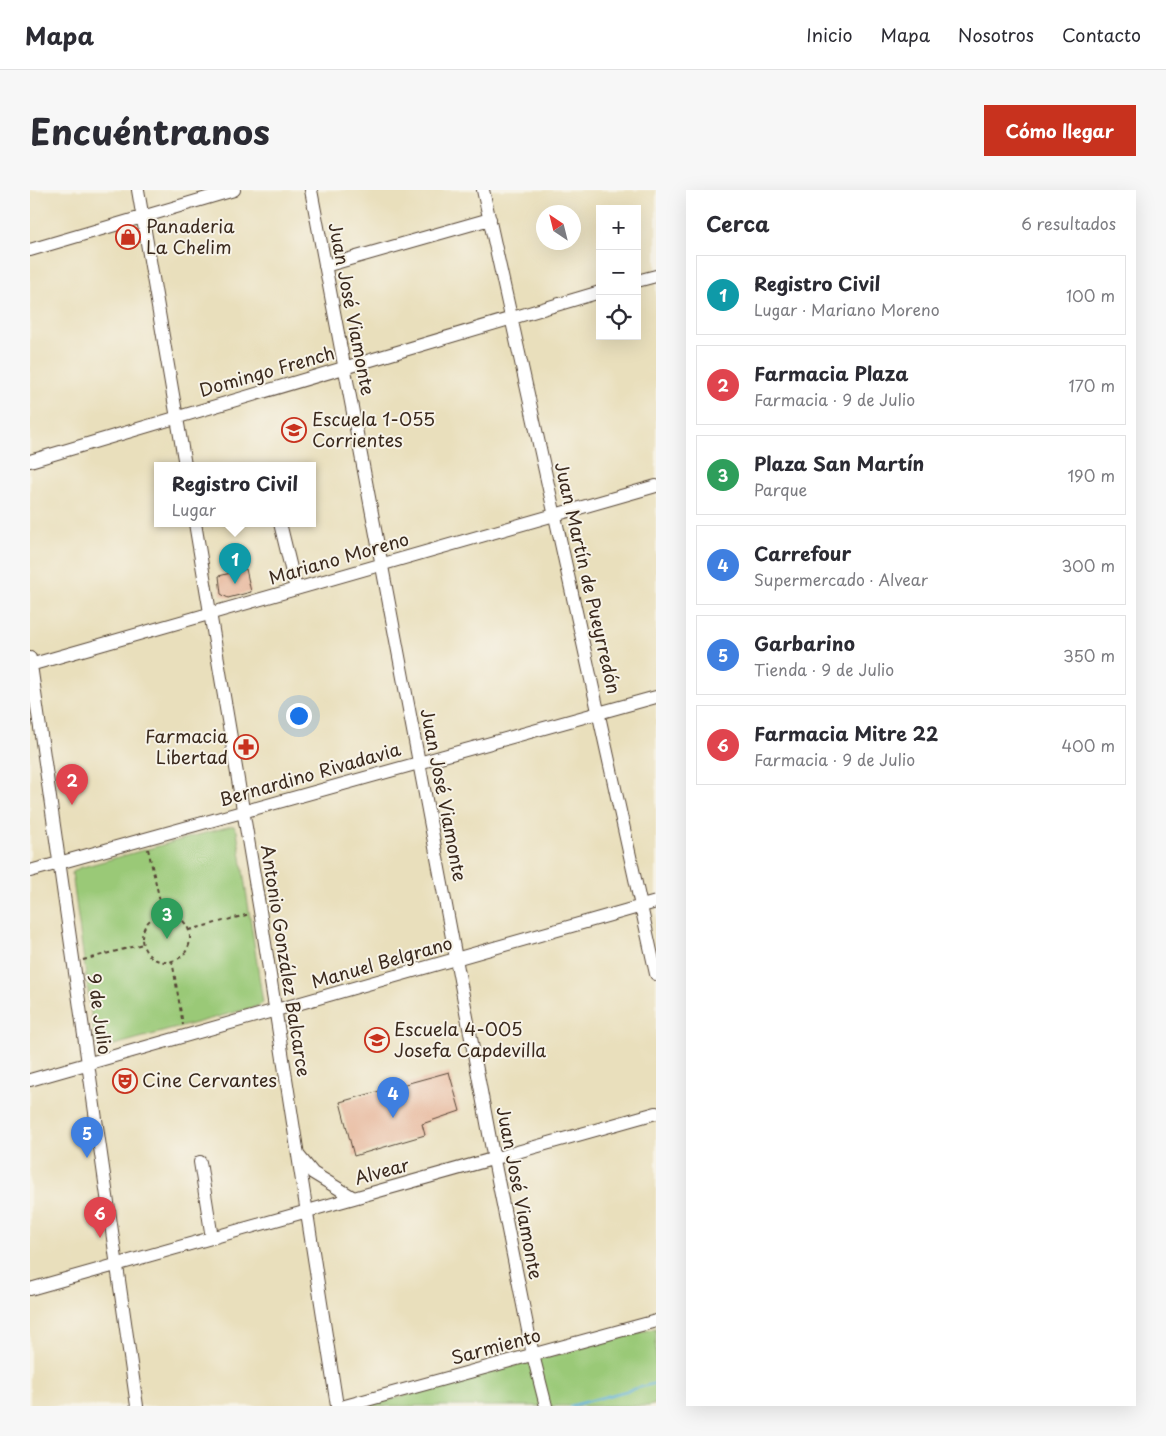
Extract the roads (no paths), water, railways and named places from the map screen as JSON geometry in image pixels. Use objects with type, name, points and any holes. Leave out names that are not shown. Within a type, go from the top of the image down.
[{"type":"street","points":[[138,190],[184,462]]},
{"type":"street","points":[[30,250],[234,190]]},
{"type":"street","name":"Juan José Viamonte","points":[[311,190],[494,1160],[533,1355],[546,1406]]},
{"type":"street","name":"Juan Martín de Pueyrredón","points":[[483,190],[656,974]]},
{"type":"street","points":[[325,266],[490,219]]},
{"type":"street","points":[[641,280],[656,276]]},
{"type":"street","name":"Domingo French","points":[[30,461],[596,293]]},
{"type":"street","name":"Mariano Moreno","points":[[30,662],[296,589],[656,486]]},
{"type":"street","name":"Antonio González Balcarce","points":[[196,527],[276,1010],[337,1406]]},
{"type":"street","points":[[281,527],[296,589]]},
{"type":"street","name":"9 de Julio","points":[[30,662],[137,1406]]},
{"type":"street","name":"Bernardino Rivadavia","points":[[30,871],[656,697]]},
{"type":"street","name":"Manuel Belgrano","points":[[30,1080],[656,902]]},
{"type":"street","name":"Alvear","points":[[30,1289],[656,1113]]},
{"type":"street","points":[[299,1156],[313,1173],[354,1198]]},
{"type":"street","points":[[200,1162],[212,1238]]},
{"type":"street","name":"Sarmiento","points":[[346,1406],[656,1321]]},
{"type":"waterway","points":[[570,1406],[656,1383]]},
{"type":"place","name":"Panaderia La Chelim","points":[[128,237]]},
{"type":"place","name":"Escuela 1-055 Corrientes","points":[[294,430]]},
{"type":"place","name":"Registro Civil","points":[[235,584]]},
{"type":"place","name":"Farmacia Libertad","points":[[246,747]]},
{"type":"place","name":"Farmacia Plaza","points":[[72,805]]},
{"type":"place","name":"Plaza San Martín","points":[[167,939]]},
{"type":"place","name":"Escuela 4-005 Josefa Capdevilla","points":[[377,1040]]},
{"type":"place","name":"Cine Cervantes","points":[[125,1081]]},
{"type":"place","name":"Carrefour","points":[[393,1118]]},
{"type":"place","name":"Garbarino","points":[[87,1158]]},
{"type":"place","name":"Farmacia Mitre 22","points":[[100,1238]]}]
